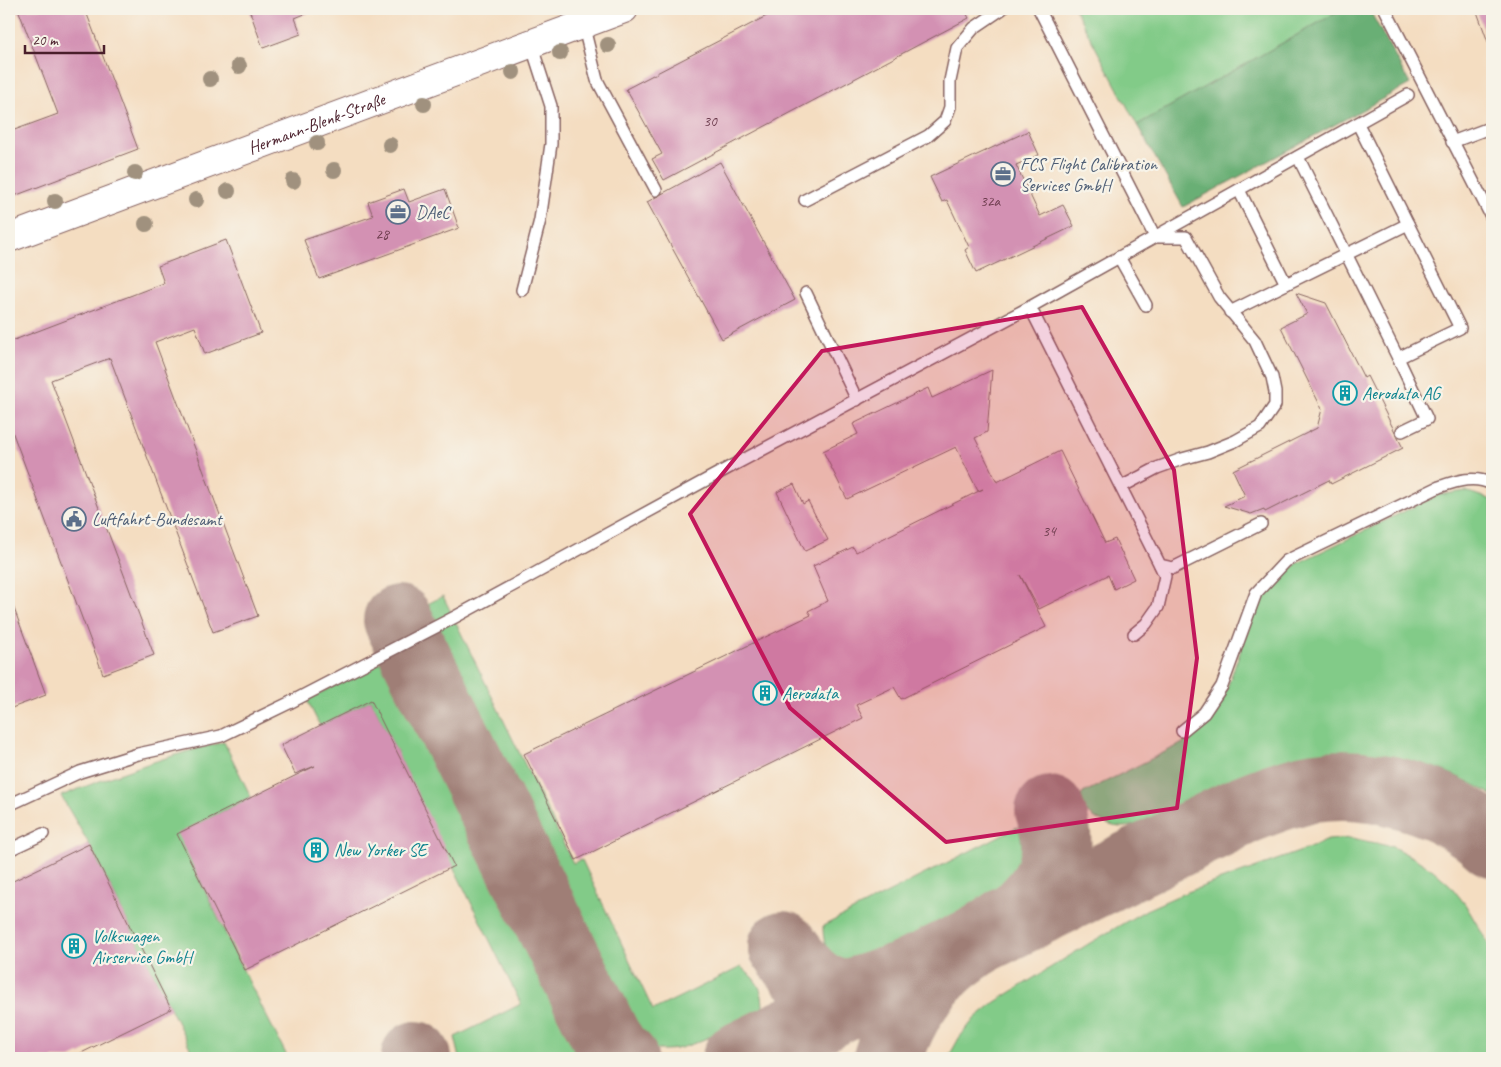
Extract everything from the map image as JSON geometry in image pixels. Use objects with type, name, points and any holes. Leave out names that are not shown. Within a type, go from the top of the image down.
[{"type":"street","name":"Hermann-Blenk-Straße","points":[[9,238],[531,44],[580,16],[624,9]]},
{"type":"lane","points":[[805,200],[928,136],[944,121],[950,107],[950,81],[957,48],[974,28],[1002,9]]},
{"type":"lane","points":[[1039,9],[1155,237]]},
{"type":"lane","points":[[1385,9],[1492,218]]},
{"type":"lane","points":[[580,16],[597,80],[656,190]]},
{"type":"lane","points":[[522,290],[540,220],[551,144],[551,106],[531,44]]},
{"type":"lane","points":[[9,805],[80,772],[138,754],[221,736],[289,703],[455,617],[730,467],[858,400],[1119,257],[1408,95]]},
{"type":"lane","points":[[1358,124],[1460,328],[1398,358]]},
{"type":"lane","points":[[1452,142],[1492,128]]},
{"type":"lane","points":[[1298,157],[1428,419],[1402,431]]},
{"type":"lane","points":[[1239,190],[1286,284]]},
{"type":"lane","points":[[1230,312],[1408,224]]},
{"type":"lane","points":[[1120,487],[1157,468],[1208,452],[1235,441],[1260,426],[1274,405],[1275,392],[1272,377],[1255,341],[1219,297],[1186,237],[1155,237]]},
{"type":"lane","points":[[1119,257],[1146,305]]},
{"type":"lane","points":[[806,294],[858,400]]},
{"type":"lane","points":[[1030,306],[1165,576],[1158,607],[1146,624],[1134,634]]},
{"type":"lane","points":[[1182,731],[1204,713],[1222,686],[1256,593],[1286,561],[1439,487],[1465,479],[1486,481],[1492,484]]},
{"type":"lane","points":[[1160,565],[1173,568],[1261,524]]},
{"type":"lane","points":[[9,850],[43,834]]},
{"type":"highlighted area","points":[[1082,307],[1174,470],[1197,658],[1177,808],[946,842],[790,708],[690,514],[822,351]]},
{"type":"green space","points":[[1075,9],[1343,9],[1137,125]]},
{"type":"green space","points":[[1343,9],[1369,9],[1410,84],[1183,207],[1137,125]]},
{"type":"green space","points":[[1466,491],[1492,500],[1492,795],[1452,774],[1411,760],[1367,753],[1345,752],[1303,755],[1268,764],[1233,778],[1153,818],[1127,827],[1114,826],[1103,822],[1092,816],[1078,803],[1083,793],[1187,741],[1202,728],[1223,699],[1256,607],[1275,583],[1296,564],[1438,495]]},
{"type":"green space","points":[[443,596],[573,863],[582,860],[653,1010],[741,967],[758,984],[762,995],[763,1008],[720,1032],[676,1049],[649,1049],[639,1045],[632,1039],[613,1006],[416,610]]},
{"type":"green space","points":[[392,656],[577,1023],[586,1047],[586,1058],[460,1058],[455,1037],[521,1004],[371,700],[320,726],[307,700]]},
{"type":"green space","points":[[224,742],[251,797],[178,834],[244,972],[288,1058],[195,1058],[89,844],[61,796],[141,766]]},
{"type":"green space","points":[[1017,827],[1021,836],[1023,855],[1019,871],[1003,889],[989,899],[852,967],[838,961],[829,952],[824,941],[823,926]]},
{"type":"green space","points":[[1352,838],[1393,847],[1414,858],[1433,870],[1450,885],[1465,904],[1492,950],[1492,1058],[948,1058],[959,1038],[975,1018],[995,1002],[1146,910],[1182,894],[1328,840]]},
{"type":"building","points":[[18,9],[85,9],[138,149],[9,198],[9,132],[58,114]]},
{"type":"building","points":[[249,9],[317,9],[295,18],[301,34],[263,48]]},
{"type":"building","points":[[780,9],[964,9],[969,18],[664,180],[652,159],[662,154],[626,89]]},
{"type":"building","points":[[1476,9],[1492,9],[1492,53]]},
{"type":"building","points":[[1028,131],[1039,155],[1016,165],[1040,216],[1063,205],[1074,226],[976,273],[965,250],[969,247],[947,200],[942,202],[930,177]]},
{"type":"building","points":[[720,162],[795,300],[722,339],[647,202]]},
{"type":"building","points":[[404,189],[409,202],[445,189],[459,228],[319,279],[304,240],[373,216],[368,202]]},
{"type":"building","name":"Luftfahrt-Bundesamt","points":[[226,240],[261,333],[205,354],[195,327],[155,342],[258,616],[213,632],[110,358],[51,380],[154,655],[103,674],[9,423],[9,342],[164,283],[158,266]]},
{"type":"building","name":"Aerodata AG","points":[[1296,293],[1326,303],[1364,378],[1367,376],[1403,448],[1331,484],[1329,480],[1265,512],[1264,509],[1251,514],[1224,506],[1245,496],[1233,470],[1317,428],[1322,409],[1281,327],[1307,314]]},
{"type":"building","name":"Aerodata","points":[[992,370],[987,432],[975,438],[997,482],[1060,451],[1105,543],[1115,539],[1134,579],[1114,589],[1108,575],[1039,609],[1020,575],[1046,627],[901,699],[894,687],[856,705],[863,718],[576,860],[524,754],[811,615],[808,611],[828,601],[813,566],[853,547],[856,552],[983,489],[978,491],[956,447],[847,499],[823,451],[858,434],[853,424],[928,388],[932,398]]},
{"type":"building","points":[[794,484],[803,504],[808,501],[828,540],[805,551],[777,492]]},
{"type":"building","points":[[9,595],[46,695],[9,709]]},
{"type":"building","name":"New Yorker SE","points":[[371,700],[454,866],[245,970],[177,834],[315,766],[295,774],[281,745]]},
{"type":"building","name":"Volkswagen Airservice GmbH","points":[[89,844],[171,1009],[71,1058],[9,1058],[9,883]]},
{"type":"taxiway","points":[[398,620],[607,1039],[617,1054],[623,1058]]},
{"type":"taxiway","points":[[737,1058],[1246,809],[1288,793],[1315,787],[1337,785],[1385,790],[1432,804],[1474,827],[1492,842]]},
{"type":"taxiway","points":[[888,1058],[904,1019],[928,983],[954,958],[1022,911],[1045,884],[1051,873],[1056,849],[1054,824],[1050,811]]},
{"type":"taxiway","points":[[783,946],[812,981],[831,991],[842,993],[854,992],[892,980]]},
{"type":"place","name":"FCS Flight Calibration Services GmbH","points":[[1003,174]]},
{"type":"place","name":"DAeC","points":[[398,212]]},
{"type":"place","name":"Aerodata AG","points":[[1345,393]]},
{"type":"place","name":"Luftfahrt-Bundesamt","points":[[74,519]]},
{"type":"place","name":"Aerodata","points":[[765,693]]},
{"type":"place","name":"New Yorker SE","points":[[316,850]]},
{"type":"place","name":"Volkswagen Airservice GmbH","points":[[74,946]]}]
